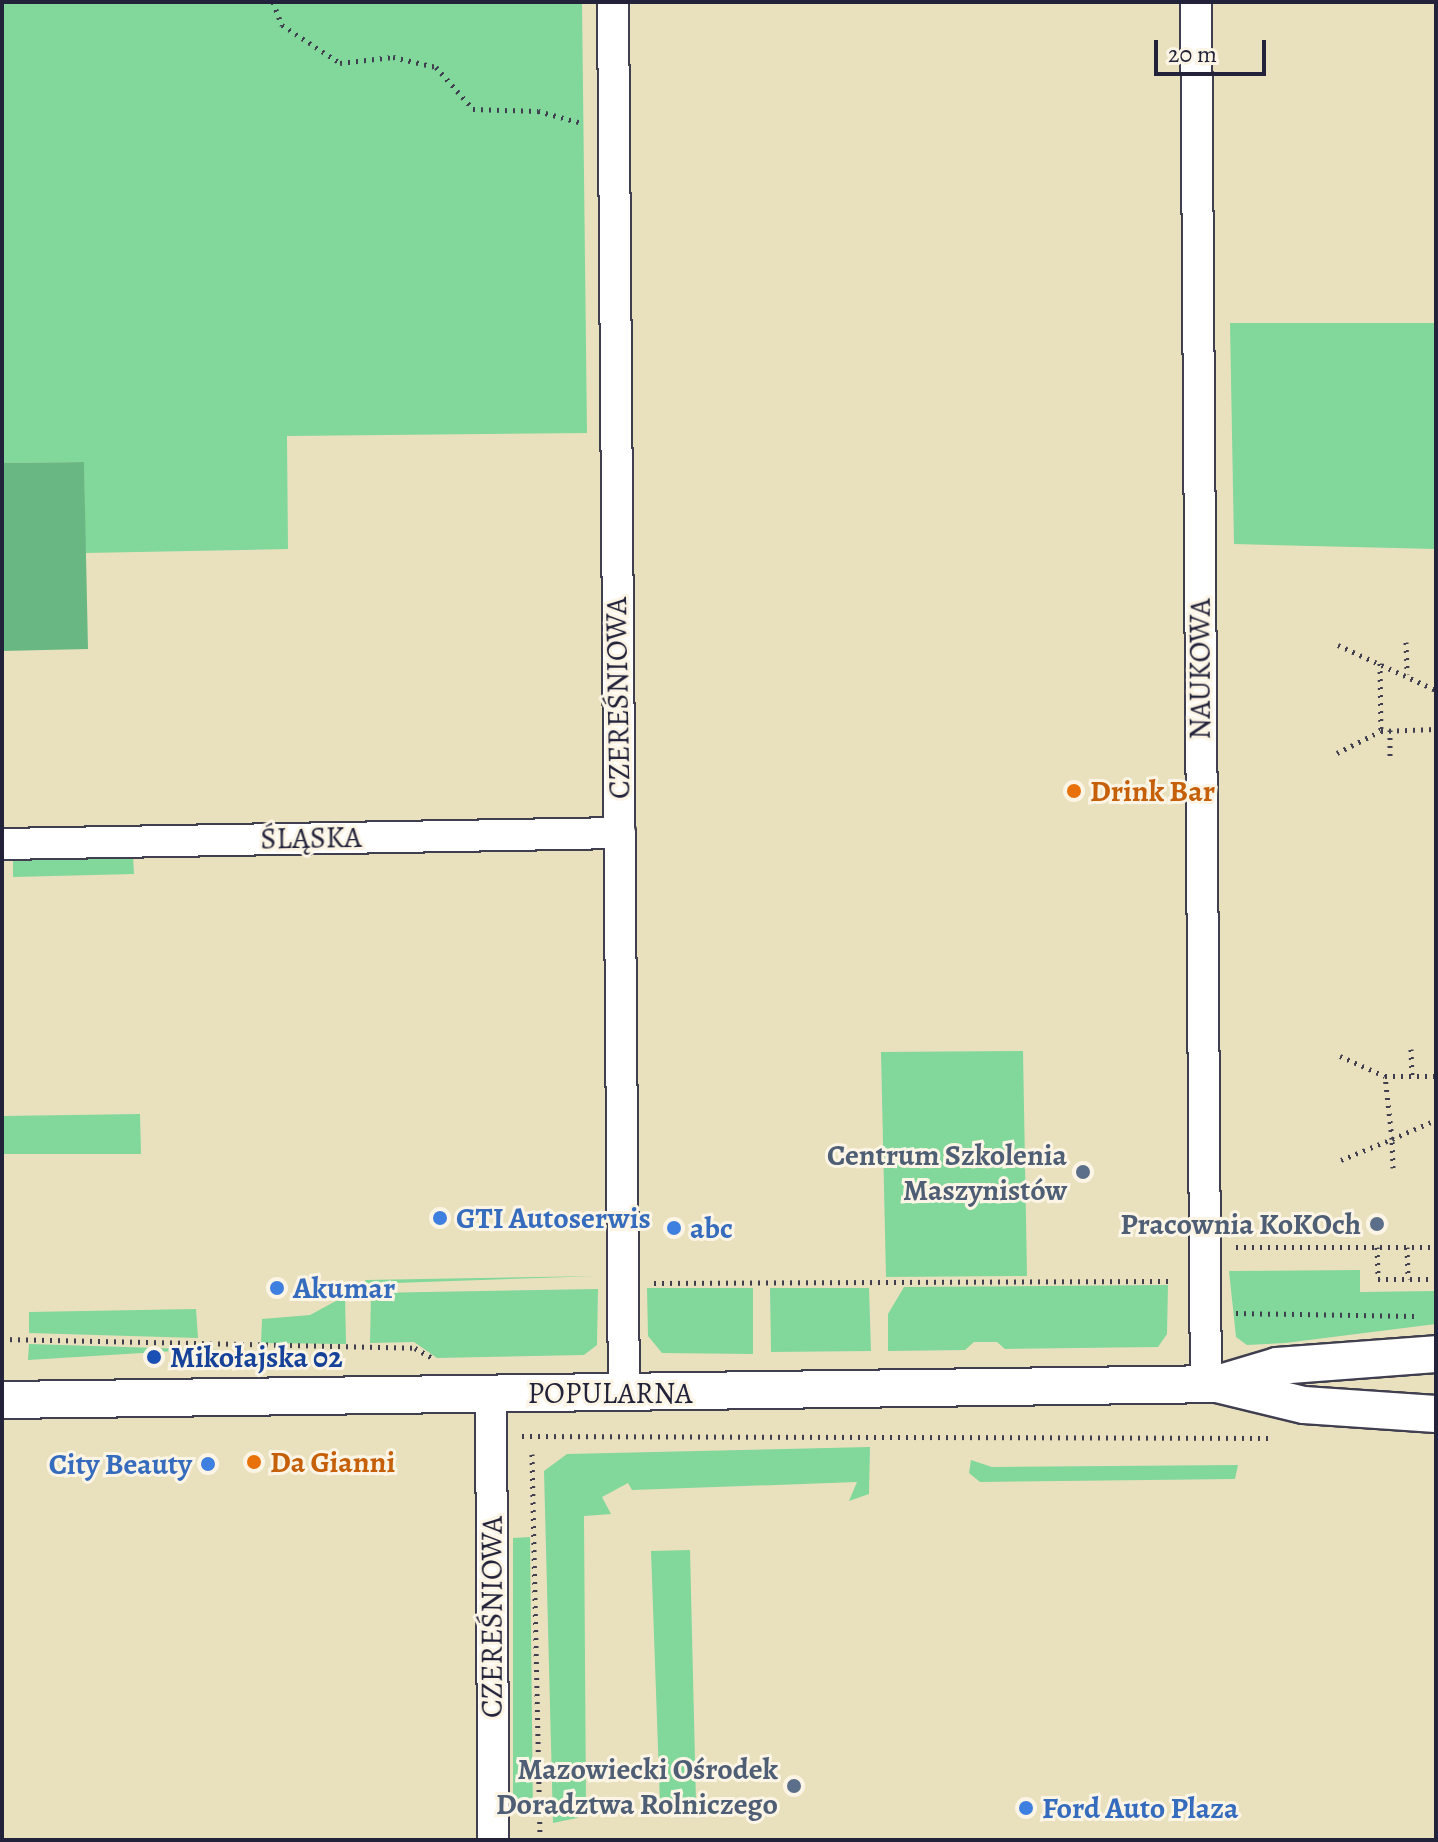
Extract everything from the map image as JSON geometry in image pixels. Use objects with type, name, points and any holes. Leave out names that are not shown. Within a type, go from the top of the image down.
[{"type":"street","name":"CZEREŚNIOWA","points":[[613,2],[624,1394]]},
{"type":"street","name":"NAUKOWA","points":[[1196,2],[1211,1384]]},
{"type":"street","name":"ŚLĄSKA","points":[[2,844],[620,833]]},
{"type":"street","name":"POPULARNA","points":[[1211,1384],[1277,1366],[1436,1354]]},
{"type":"street","name":"POPULARNA","points":[[2,1400],[438,1391],[624,1394],[1211,1384],[1304,1405],[1436,1414]]},
{"type":"street","name":"CZEREŚNIOWA","points":[[491,1393],[493,1840]]},
{"type":"path","points":[[273,2],[282,25],[340,63],[393,57],[436,67],[473,109],[538,111],[568,123],[614,121]]},
{"type":"path","points":[[1406,642],[1407,674]]},
{"type":"path","points":[[1338,645],[1407,674],[1436,690]]},
{"type":"path","points":[[1380,663],[1381,731]]},
{"type":"path","points":[[1337,753],[1381,731],[1436,729]]},
{"type":"path","points":[[1390,730],[1390,758]]},
{"type":"path","points":[[1411,1049],[1412,1076]]},
{"type":"path","points":[[1340,1056],[1385,1076],[1436,1076]]},
{"type":"path","points":[[1385,1076],[1393,1168]]},
{"type":"path","points":[[1341,1160],[1436,1120]]},
{"type":"path","points":[[1227,1247],[1436,1247]]},
{"type":"path","points":[[1377,1247],[1378,1279],[1436,1279]]},
{"type":"path","points":[[1407,1247],[1408,1279]]},
{"type":"path","points":[[644,1283],[1173,1281]]},
{"type":"path","points":[[1227,1312],[1421,1316]]},
{"type":"path","points":[[2,1339],[422,1349],[431,1355],[438,1391]]},
{"type":"path","points":[[491,1436],[1276,1438]]},
{"type":"path","points":[[532,1454],[540,1840]]},
{"type":"green space","points":[[2,2],[582,2],[587,433],[287,436],[288,549],[85,553],[84,462],[2,463]]},
{"type":"green space","points":[[1230,323],[1436,323],[1436,549],[1234,544]]},
{"type":"green space","points":[[84,462],[88,649],[2,651],[2,463]]},
{"type":"green space","points":[[133,856],[134,874],[13,877],[13,859]]},
{"type":"green space","points":[[1023,1051],[1027,1276],[886,1277],[881,1052]]},
{"type":"green space","points":[[140,1114],[141,1154],[2,1154],[2,1116]]},
{"type":"green space","points":[[1360,1270],[1360,1292],[1436,1291],[1436,1324],[1285,1343],[1247,1345],[1236,1337],[1229,1271]]},
{"type":"green space","points":[[598,1276],[366,1284],[365,1280]]},
{"type":"green space","points":[[1168,1285],[1167,1334],[1158,1347],[1005,1349],[997,1342],[974,1342],[965,1350],[888,1351],[888,1314],[904,1287]]},
{"type":"green space","points":[[647,1288],[753,1288],[753,1354],[662,1353],[648,1336]]},
{"type":"green space","points":[[770,1288],[869,1288],[871,1351],[771,1352]]},
{"type":"green space","points":[[598,1289],[597,1345],[584,1355],[437,1358],[414,1342],[370,1343],[371,1293]]},
{"type":"green space","points":[[345,1296],[346,1344],[261,1343],[262,1319],[310,1315]]},
{"type":"green space","points":[[196,1309],[198,1338],[29,1333],[29,1312]]},
{"type":"green space","points":[[29,1344],[221,1350],[221,1356],[175,1351],[28,1360]]},
{"type":"green space","points":[[870,1447],[869,1494],[849,1501],[857,1482],[632,1490],[628,1483],[602,1497],[611,1514],[584,1516],[586,1806],[577,1818],[553,1823],[544,1471],[567,1454]]},
{"type":"green space","points":[[971,1460],[992,1467],[1238,1465],[1235,1479],[980,1482],[969,1473]]},
{"type":"green space","points":[[530,1537],[533,1817],[513,1797],[513,1538]]},
{"type":"green space","points":[[690,1550],[696,1803],[678,1813],[660,1804],[651,1551]]},
{"type":"place","name":"Drink Bar","points":[[1074,791]]},
{"type":"place","name":"Centrum Szkolenia Maszynistów","points":[[1083,1172]]},
{"type":"place","name":"GTI Autoserwis","points":[[440,1218]]},
{"type":"place","name":"Pracownia KoKOch","points":[[1377,1224]]},
{"type":"place","name":"abc","points":[[674,1228]]},
{"type":"place","name":"Akumar","points":[[277,1288]]},
{"type":"place","name":"Mikołajska 02","points":[[154,1357]]},
{"type":"place","name":"Da Gianni","points":[[254,1462]]},
{"type":"place","name":"City Beauty","points":[[208,1464]]},
{"type":"place","name":"Mazowiecki Ośrodek Doradztwa Rolniczego","points":[[794,1786]]},
{"type":"place","name":"Ford Auto Plaza","points":[[1026,1808]]}]
